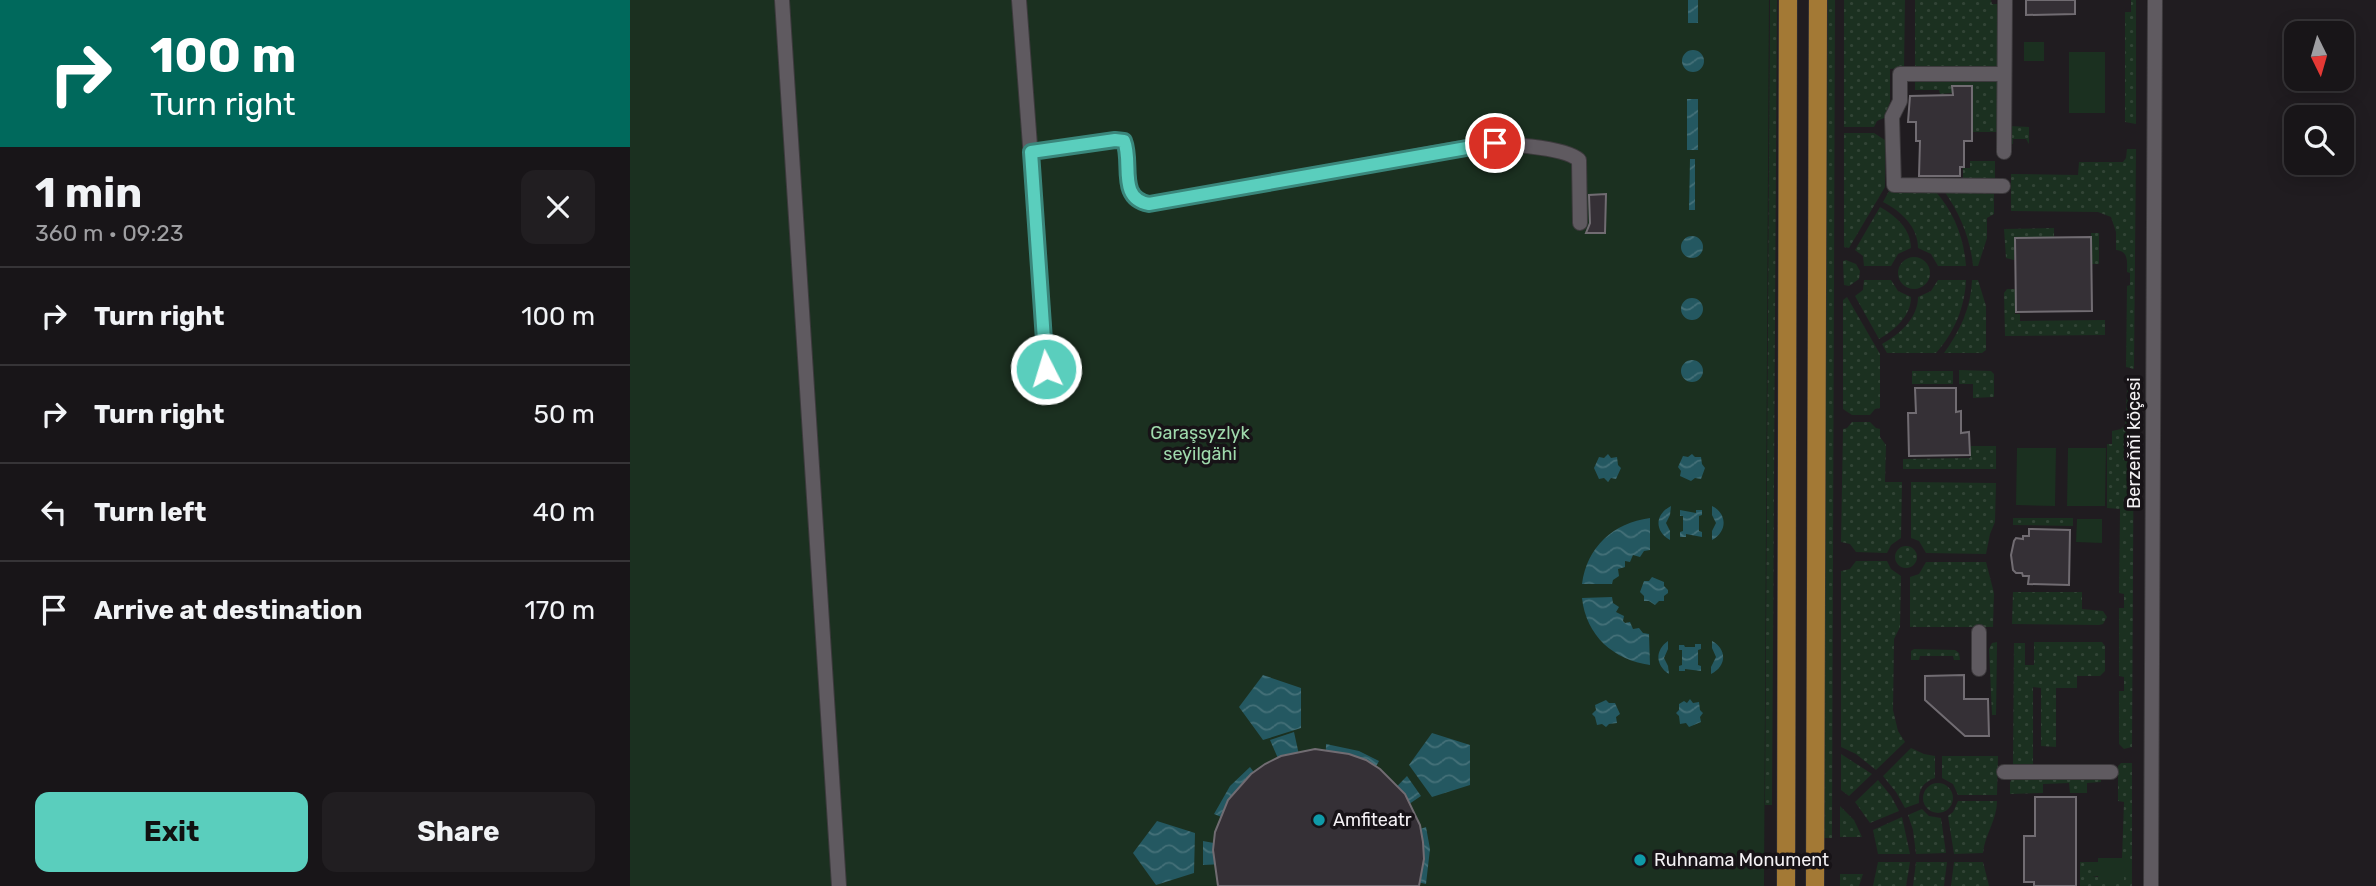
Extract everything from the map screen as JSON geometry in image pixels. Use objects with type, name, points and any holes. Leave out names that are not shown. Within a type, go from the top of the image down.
[{"type":"main road","points":[[1786,886],[1788,0]]},
{"type":"main road","points":[[1815,886],[1818,0]]},
{"type":"street","points":[[782,0],[839,886]]},
{"type":"street","points":[[1020,0],[1048,384]]},
{"type":"street","points":[[2004,152],[2005,0]]},
{"type":"street","name":"Berzeňňi köçesi","points":[[2151,886],[2155,0]]},
{"type":"street","points":[[2003,186],[1894,185],[1892,117],[1900,101],[1900,74],[2004,74]]},
{"type":"street","points":[[1031,152],[1124,141],[1130,191],[1135,199],[1149,204],[1478,145],[1511,144],[1569,155],[1579,160],[1580,223]]},
{"type":"street","points":[[1979,632],[1979,668]]},
{"type":"street","points":[[2004,772],[2111,772]]},
{"type":"green space","name":"Garaşsyzlyk seýilgähi","points":[[630,0],[1769,0],[1764,886],[630,886]]},
{"type":"green space","points":[[1770,0],[1777,0],[1772,805],[1765,805]]},
{"type":"green space","points":[[1828,0],[1835,0],[1832,838],[1824,838]]},
{"type":"green space","points":[[1844,0],[1905,0],[1904,68],[1890,69],[1890,102],[1884,118],[1877,121],[1874,127],[1844,127]]},
{"type":"green space","points":[[1915,0],[1991,0],[1992,4],[1999,4],[1999,69],[1915,68]]},
{"type":"green space","points":[[2131,0],[2136,0],[2136,124],[2125,122],[2125,12],[2131,12]]},
{"type":"green space","points":[[2024,42],[2044,42],[2044,61],[2024,61]]},
{"type":"green space","points":[[2069,52],[2105,52],[2105,113],[2069,113]]},
{"type":"green space","points":[[1915,79],[1998,80],[1998,132],[1973,132],[1973,85],[1952,85],[1952,93],[1940,94],[1939,90],[1915,90]]},
{"type":"green space","points":[[2010,126],[2029,127],[2029,144],[2026,139],[2013,139],[2013,144],[2010,144]]},
{"type":"green space","points":[[1844,133],[1874,133],[1885,140],[1885,187],[1849,248],[1844,247]]},
{"type":"green space","points":[[2127,149],[2136,149],[2134,369],[2126,367],[2127,286],[2130,285],[2130,273],[2127,272],[2125,255],[2116,250],[2116,232],[2111,217],[2098,212],[2011,211],[2011,174],[2078,175],[2079,162],[2123,162]]},
{"type":"green space","points":[[1970,161],[1995,161],[1995,179],[1963,179],[1963,168],[1970,168]]},
{"type":"green space","points":[[1889,191],[1935,191],[1957,226],[1966,266],[1938,266],[1931,254],[1918,248],[1912,227],[1896,210],[1883,202]]},
{"type":"green space","points":[[1944,191],[1994,191],[1994,214],[1987,218],[1987,238],[1978,266],[1973,266],[1963,226]]},
{"type":"green space","points":[[1880,207],[1902,224],[1911,248],[1898,254],[1891,266],[1864,266],[1863,256],[1855,250]]},
{"type":"green space","points":[[2054,228],[2054,237],[2014,237],[2014,260],[2006,258],[2004,229]]},
{"type":"green space","points":[[2091,233],[2099,233],[2099,264],[2092,264]]},
{"type":"green space","points":[[1914,257],[1925,262],[1930,273],[1925,284],[1914,289],[1903,284],[1898,273],[1903,262]]},
{"type":"green space","points":[[1843,261],[1856,264],[1860,271],[1859,279],[1849,286],[1844,285]]},
{"type":"green space","points":[[1864,280],[1891,280],[1898,291],[1911,297],[1901,322],[1879,339],[1855,296],[1863,290]]},
{"type":"green space","points":[[1938,280],[1966,280],[1961,310],[1942,345],[1936,353],[1887,353],[1882,344],[1907,325],[1915,312],[1918,297],[1931,291]]},
{"type":"green space","points":[[1972,280],[1978,280],[1986,306],[1986,350],[1982,353],[1944,353],[1964,319]]},
{"type":"green space","points":[[2007,289],[2015,289],[2015,314],[2020,314],[2020,321],[2105,320],[2105,335],[2005,336],[2004,293]]},
{"type":"green space","points":[[1847,297],[1880,354],[1880,408],[1870,415],[1852,415],[1843,409],[1843,300]]},
{"type":"green space","points":[[1959,370],[1991,371],[1994,374],[1994,397],[1973,398],[1973,384],[1959,384]]},
{"type":"green space","points":[[1912,371],[1953,371],[1953,384],[1912,384]]},
{"type":"green space","points":[[2129,389],[2134,391],[2132,747],[2124,749],[2119,744],[2119,691],[2124,691],[2124,677],[2119,676],[2119,608],[2124,608],[2124,594],[2119,593],[2120,509],[2107,508],[2107,444],[2112,444],[2112,431],[2125,425]]},
{"type":"green space","points":[[1852,422],[1870,422],[1880,429],[1880,437],[1886,445],[1885,482],[1902,482],[1901,538],[1891,545],[1887,553],[1856,552],[1850,544],[1841,542],[1843,429]]},
{"type":"green space","points":[[1971,446],[1996,446],[1996,469],[1903,469],[1903,459],[1970,458]]},
{"type":"green space","points":[[2017,448],[2056,448],[2055,506],[2016,505]]},
{"type":"green space","points":[[2068,448],[2106,448],[2105,506],[2067,506]]},
{"type":"green space","points":[[1911,482],[1996,483],[1995,522],[1986,554],[1926,553],[1919,541],[1911,538]]},
{"type":"green space","points":[[2013,518],[2073,518],[2073,526],[2013,525]]},
{"type":"green space","points":[[2077,519],[2102,519],[2102,543],[2076,542]]},
{"type":"green space","points":[[1906,546],[1914,549],[1917,557],[1914,565],[1906,568],[1898,565],[1895,557],[1898,549]]},
{"type":"green space","points":[[1856,561],[1887,561],[1891,569],[1901,576],[1900,627],[1894,639],[1893,710],[1898,731],[1905,742],[1876,770],[1856,754],[1841,747],[1841,571],[1850,569]]},
{"type":"green space","points":[[1926,562],[1986,562],[1994,593],[1993,627],[1910,627],[1910,577],[1919,574]]},
{"type":"green space","points":[[2013,592],[2082,592],[2082,609],[2103,611],[2107,617],[2103,624],[2099,625],[2012,624]]},
{"type":"green space","points":[[1997,642],[1996,715],[1992,715],[1989,649],[1992,643]]},
{"type":"green space","points":[[2034,642],[2102,642],[2105,646],[2105,671],[2100,676],[2077,676],[2077,688],[2056,688],[2056,747],[2041,746],[2041,688],[2033,687],[2033,764],[2013,764],[2014,643],[2025,643],[2025,665],[2034,665]]},
{"type":"green space","points":[[1955,650],[1959,653],[1960,660],[1954,660],[1953,656],[1920,656],[1919,660],[1911,660],[1911,651]]},
{"type":"green space","points":[[1911,748],[1935,756],[1935,778],[1922,787],[1919,803],[1905,808],[1883,776]]},
{"type":"green space","points":[[1841,754],[1872,774],[1849,796],[1841,790]]},
{"type":"green space","points":[[1942,756],[1998,756],[1997,795],[1958,795],[1953,784],[1942,778]]},
{"type":"green space","points":[[2121,763],[2132,763],[2132,862],[2124,862],[2122,858],[2124,802],[2118,801],[2118,766]]},
{"type":"green space","points":[[2013,778],[2101,778],[2101,782],[2087,783],[2087,793],[2070,793],[2069,783],[2043,784],[2043,793],[2010,794],[2010,782]]},
{"type":"green space","points":[[1878,780],[1899,811],[1870,823],[1855,802]]},
{"type":"green space","points":[[1938,783],[1949,787],[1953,798],[1949,809],[1938,813],[1927,809],[1923,798],[1927,787]]},
{"type":"green space","points":[[1958,801],[1997,801],[1983,853],[1954,854],[1948,816]]},
{"type":"green space","points":[[1840,806],[1854,820],[1862,837],[1840,837]]},
{"type":"green space","points":[[1922,809],[1929,816],[1941,818],[1946,853],[1916,854],[1908,815]]},
{"type":"green space","points":[[1902,817],[1910,854],[1878,854],[1873,830]]},
{"type":"green space","points":[[2098,858],[2124,858],[2124,862],[2132,862],[2132,876],[2124,876],[2124,883],[2098,883],[2098,876],[2092,876],[2092,862],[2098,862]]},
{"type":"green space","points":[[1878,862],[1910,862],[1906,886],[1873,886]]},
{"type":"green space","points":[[1916,862],[1947,862],[1944,886],[1913,886]]},
{"type":"green space","points":[[1954,862],[1983,862],[1989,886],[1951,886]]},
{"type":"green space","points":[[2080,862],[2092,862],[2092,876],[2124,882],[2124,876],[2132,876],[2132,886],[2080,886]]},
{"type":"green space","points":[[1840,874],[1863,874],[1859,886],[1840,886]]},
{"type":"water","points":[[1688,0],[1698,0],[1698,23],[1688,23]]},
{"type":"water","points":[[1693,50],[1701,53],[1704,61],[1701,69],[1693,72],[1685,69],[1682,61],[1685,53]]},
{"type":"water","points":[[1687,99],[1698,99],[1698,150],[1687,150]]},
{"type":"water","points":[[1690,159],[1695,159],[1695,210],[1689,210]]},
{"type":"water","points":[[1692,236],[1700,239],[1703,247],[1700,255],[1692,258],[1684,255],[1681,247],[1684,239]]},
{"type":"water","points":[[1692,298],[1700,301],[1703,309],[1700,317],[1692,320],[1684,317],[1681,309],[1684,301]]},
{"type":"water","points":[[1692,360],[1700,363],[1703,371],[1700,379],[1692,382],[1684,379],[1681,371],[1684,363]]},
{"type":"water","points":[[1608,454],[1611,458],[1617,457],[1621,468],[1616,479],[1611,478],[1608,482],[1604,478],[1599,479],[1594,468],[1599,457],[1604,458]]},
{"type":"water","points":[[1692,454],[1701,457],[1705,468],[1701,479],[1695,478],[1691,481],[1680,476],[1678,467],[1683,456]]},
{"type":"water","points":[[1671,506],[1666,523],[1670,540],[1661,532],[1658,523],[1662,513]]},
{"type":"water","points":[[1712,506],[1721,514],[1724,523],[1721,532],[1712,540],[1716,523]]},
{"type":"water","points":[[1680,510],[1696,513],[1696,510],[1702,510],[1702,515],[1699,516],[1699,531],[1702,532],[1702,537],[1686,534],[1686,537],[1680,537],[1680,532],[1683,531],[1683,516],[1680,516]]},
{"type":"water","points":[[1650,518],[1650,550],[1644,551],[1640,557],[1633,555],[1630,562],[1625,561],[1625,567],[1618,569],[1619,576],[1612,584],[1582,584],[1590,559],[1604,539],[1624,525]]},
{"type":"water","points":[[1652,577],[1664,582],[1668,590],[1664,601],[1655,605],[1644,601],[1640,592],[1644,581],[1649,581]]},
{"type":"water","points":[[1612,597],[1613,603],[1619,607],[1616,612],[1624,616],[1625,623],[1630,622],[1633,629],[1639,628],[1643,633],[1649,634],[1650,665],[1614,652],[1604,644],[1589,624],[1582,598]]},
{"type":"water","points":[[1668,641],[1664,658],[1669,674],[1658,658]]},
{"type":"water","points":[[1712,641],[1720,648],[1723,658],[1720,667],[1711,674],[1716,657]]},
{"type":"water","points":[[1695,644],[1701,644],[1701,649],[1698,650],[1698,665],[1701,666],[1701,671],[1679,671],[1679,666],[1682,665],[1682,650],[1679,650],[1679,645],[1695,647]]},
{"type":"water","points":[[1263,675],[1301,688],[1301,728],[1263,740],[1239,707]]},
{"type":"water","points":[[1690,699],[1693,703],[1699,702],[1703,713],[1701,722],[1689,727],[1686,723],[1680,724],[1676,713],[1679,704],[1684,701],[1687,703]]},
{"type":"water","points":[[1606,700],[1615,703],[1620,714],[1616,717],[1617,723],[1606,727],[1597,725],[1592,714],[1596,710],[1595,705]]},
{"type":"water","points":[[1294,732],[1305,782],[1290,786],[1270,740]]},
{"type":"water","points":[[1432,733],[1470,745],[1470,785],[1432,797],[1409,765]]},
{"type":"water","points":[[1326,744],[1359,751],[1379,761],[1357,801],[1325,789]]},
{"type":"water","points":[[1250,767],[1278,805],[1258,832],[1214,814],[1230,786]]},
{"type":"water","points":[[1407,776],[1421,796],[1384,821],[1376,808]]},
{"type":"water","points":[[1157,821],[1195,833],[1194,873],[1156,885],[1133,853]]},
{"type":"water","points":[[1426,827],[1430,849],[1426,884],[1385,875],[1386,841]]},
{"type":"water","points":[[1203,841],[1246,849],[1246,863],[1203,865]]},
{"type":"building","points":[[2026,0],[2075,0],[2075,14],[2026,15]]},
{"type":"building","points":[[1952,86],[1972,86],[1972,141],[1964,141],[1964,167],[1960,167],[1960,176],[1919,176],[1920,141],[1916,141],[1916,122],[1908,122],[1910,96],[1953,95]]},
{"type":"building","points":[[1606,194],[1605,233],[1586,233],[1590,223],[1589,195]]},
{"type":"building","points":[[2091,237],[2092,311],[2016,312],[2015,238]]},
{"type":"building","points":[[1915,388],[1956,388],[1956,412],[1961,411],[1961,433],[1969,432],[1970,455],[1909,456],[1908,413],[1916,413]]},
{"type":"building","points":[[2029,529],[2070,530],[2069,585],[2028,584],[2029,576],[2023,576],[2013,570],[2011,555],[2014,541],[2016,538],[2029,536]]},
{"type":"building","points":[[1964,675],[1964,699],[1988,699],[1989,736],[1965,736],[1925,700],[1925,676]]},
{"type":"building","name":"Amfiteatr","points":[[1315,749],[1349,754],[1366,760],[1380,769],[1405,794],[1420,825],[1423,842],[1424,859],[1419,886],[1218,886],[1213,850],[1215,832],[1228,800],[1251,774],[1265,764],[1281,756]]},
{"type":"building","points":[[2035,797],[2076,797],[2076,886],[2034,886],[2034,882],[2024,882],[2024,836],[2035,836]]},
{"type":"place","name":"Amfiteatr","points":[[1319,820]]},
{"type":"place","name":"Ruhnama Monument","points":[[1640,860]]},
{"type":"route","points":[[1046,369],[1031,152],[1124,141],[1130,191],[1141,203],[1161,204],[1495,143]]}]
